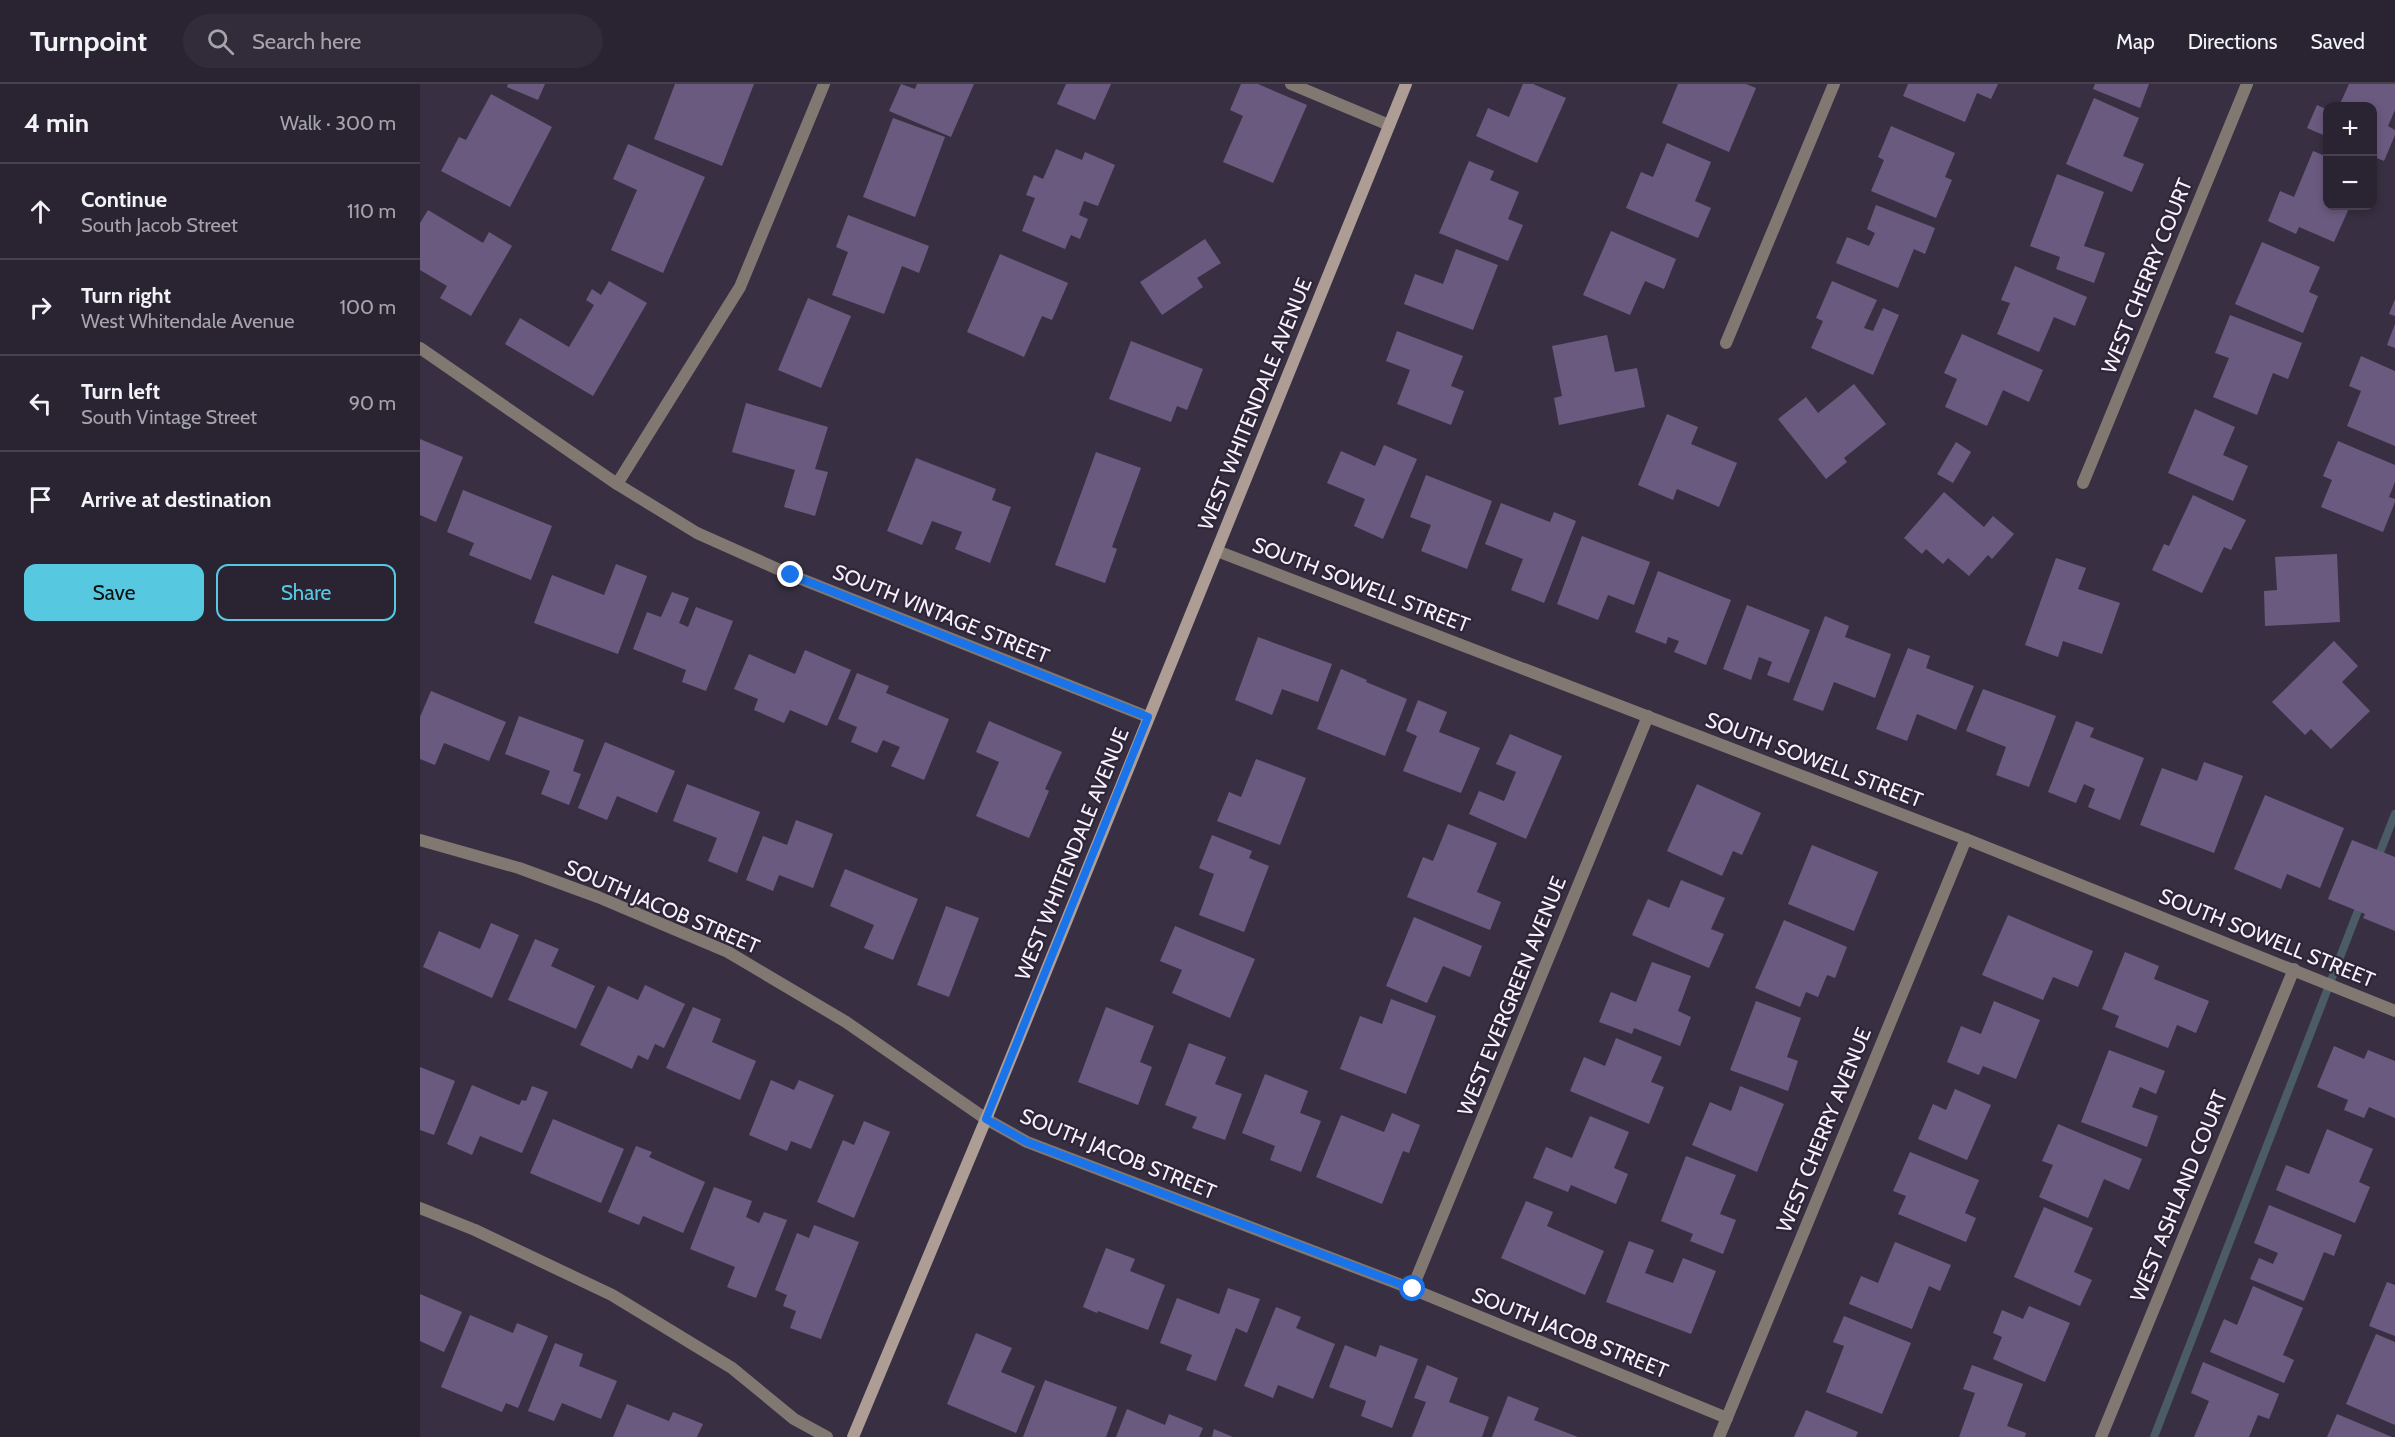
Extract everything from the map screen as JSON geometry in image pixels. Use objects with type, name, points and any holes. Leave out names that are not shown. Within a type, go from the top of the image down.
[{"type":"street","points":[[617,484],[740,287],[824,84]]},
{"type":"street","points":[[1291,84],[1389,125]]},
{"type":"street","name":"WEST WHITENDALE AVENUE","points":[[853,1437],[986,1119],[1406,84]]},
{"type":"street","points":[[1726,344],[1834,84]]},
{"type":"street","name":"WEST CHERRY COURT","points":[[2083,483],[2247,84]]},
{"type":"street","name":"SOUTH VINTAGE STREET","points":[[420,348],[617,484],[697,533],[791,575],[1148,717]]},
{"type":"street","name":"SOUTH SOWELL STREET","points":[[1217,551],[1966,839],[2395,1011]]},
{"type":"street","name":"WEST EVERGREEN AVENUE","points":[[1413,1289],[1648,716]]},
{"type":"street","name":"WEST CHERRY AVENUE","points":[[1719,1437],[1966,839]]},
{"type":"street","name":"SOUTH JACOB STREET","points":[[420,840],[519,868],[598,897],[728,952],[846,1022],[986,1119],[1027,1142],[1413,1289],[1727,1418]]},
{"type":"street","name":"WEST ASHLAND COURT","points":[[2101,1437],[2294,969]]},
{"type":"street","points":[[420,1208],[475,1230],[612,1295],[732,1368],[794,1419],[827,1437]]},
{"type":"building","points":[[508,84],[545,84],[538,100],[507,87]]},
{"type":"building","points":[[675,84],[754,84],[722,166],[654,139]]},
{"type":"building","points":[[901,84],[915,89],[917,84],[974,84],[951,137],[889,111]]},
{"type":"building","points":[[1066,84],[1111,84],[1095,120],[1057,104]]},
{"type":"building","points":[[1241,84],[1258,84],[1307,105],[1273,183],[1223,162],[1243,116],[1230,110]]},
{"type":"building","points":[[1523,84],[1533,84],[1566,98],[1537,163],[1476,136],[1488,108],[1509,117]]},
{"type":"building","points":[[1678,84],[1746,84],[1756,88],[1729,152],[1662,123]]},
{"type":"building","points":[[1908,84],[1998,84],[1991,99],[1977,93],[1965,122],[1903,96]]},
{"type":"building","points":[[2095,84],[2149,84],[2140,108],[2093,89]]},
{"type":"building","points":[[2349,84],[2395,84],[2395,110],[2388,126],[2395,130],[2395,135],[2384,161],[2377,158],[2377,102],[2341,102]]},
{"type":"building","points":[[491,94],[552,127],[510,207],[441,171],[459,137],[466,140]]},
{"type":"building","points":[[2094,98],[2139,118],[2123,156],[2144,164],[2132,192],[2066,164]]},
{"type":"building","points":[[2317,105],[2323,108],[2323,135],[2307,128]]},
{"type":"building","points":[[893,118],[945,137],[915,217],[863,197]]},
{"type":"building","points":[[1891,126],[1955,153],[1945,177],[1952,180],[1936,218],[1871,191],[1884,160],[1878,157]]},
{"type":"building","points":[[1667,143],[1711,162],[1695,201],[1711,208],[1698,238],[1626,208],[1641,172],[1653,177]]},
{"type":"building","points":[[628,144],[705,177],[663,273],[611,250],[637,190],[613,179]]},
{"type":"building","points":[[1056,149],[1082,160],[1085,152],[1115,165],[1098,206],[1084,201],[1079,215],[1088,219],[1080,239],[1071,235],[1065,249],[1022,231],[1035,198],[1026,195],[1034,175],[1043,179]]},
{"type":"building","points":[[2313,151],[2323,155],[2323,210],[2348,210],[2334,242],[2299,227],[2296,234],[2268,221],[2280,191],[2294,197]]},
{"type":"building","points":[[1469,161],[1494,171],[1490,180],[1519,192],[1508,219],[1523,225],[1508,261],[1439,233]]},
{"type":"building","points":[[2057,174],[2104,192],[2084,246],[2105,253],[2094,283],[2056,269],[2060,257],[2030,246]]},
{"type":"building","points":[[1876,205],[1935,228],[1925,254],[1914,249],[1898,288],[1836,263],[1847,237],[1869,246],[1875,233],[1867,229]]},
{"type":"building","points":[[428,210],[483,243],[489,232],[512,246],[471,316],[440,298],[447,286],[420,270],[420,223]]},
{"type":"building","points":[[848,215],[929,246],[919,273],[902,266],[884,314],[832,295],[848,252],[836,247]]},
{"type":"building","points":[[1611,231],[1676,259],[1664,289],[1645,281],[1630,315],[1583,295]]},
{"type":"building","points":[[1205,239],[1221,263],[1197,278],[1203,287],[1162,315],[1140,282]]},
{"type":"building","points":[[2262,242],[2320,267],[2309,292],[2318,296],[2303,333],[2235,304]]},
{"type":"building","points":[[1456,249],[1498,265],[1473,330],[1404,304],[1415,274],[1443,284]]},
{"type":"building","points":[[1000,254],[1068,283],[1052,320],[1042,316],[1024,357],[967,332]]},
{"type":"building","points":[[2015,266],[2087,297],[2075,326],[2054,317],[2039,352],[1997,334],[2010,303],[2001,300]]},
{"type":"building","points":[[609,281],[647,303],[593,396],[505,344],[520,318],[569,347],[594,305],[586,300],[592,289],[601,295]]},
{"type":"building","points":[[1832,281],[1877,300],[1864,328],[1873,331],[1883,308],[1899,315],[1873,375],[1811,348],[1823,321],[1816,318]]},
{"type":"building","points":[[808,298],[851,316],[821,388],[778,370]]},
{"type":"building","points":[[2395,299],[2395,316],[2389,314]]},
{"type":"building","points":[[2230,315],[2302,343],[2288,379],[2273,373],[2257,415],[2213,397],[2229,358],[2215,353]]},
{"type":"building","points":[[2395,324],[2395,348],[2387,345]]},
{"type":"building","points":[[1397,331],[1463,356],[1451,386],[1464,391],[1451,425],[1397,404],[1410,370],[1386,361]]},
{"type":"building","points":[[1962,334],[2043,370],[2029,402],[2003,390],[1987,426],[1945,407],[1957,379],[1944,373]]},
{"type":"building","points":[[1607,335],[1615,372],[1637,368],[1645,407],[1559,425],[1554,398],[1562,396],[1552,346]]},
{"type":"building","points":[[1131,341],[1203,369],[1187,410],[1177,406],[1171,422],[1109,399]]},
{"type":"building","points":[[2361,356],[2395,371],[2395,446],[2347,426],[2361,391],[2349,386]]},
{"type":"building","points":[[1854,384],[1886,424],[1844,458],[1847,462],[1826,479],[1778,419],[1806,397],[1818,413]]},
{"type":"building","points":[[746,403],[828,427],[815,469],[828,472],[815,516],[784,507],[795,470],[732,452]]},
{"type":"building","points":[[2195,409],[2235,427],[2223,455],[2248,466],[2233,501],[2168,473]]},
{"type":"building","points":[[1667,414],[1698,427],[1691,444],[1737,463],[1719,507],[1677,489],[1673,500],[1638,485]]},
{"type":"building","points":[[420,439],[463,457],[436,522],[420,515]]},
{"type":"building","points":[[2338,441],[2395,465],[2395,482],[2389,497],[2395,499],[2395,502],[2383,532],[2321,507],[2332,480],[2323,476]]},
{"type":"building","points":[[1956,442],[1971,452],[1953,483],[1937,474]]},
{"type":"building","points":[[1384,445],[1417,459],[1383,539],[1354,526],[1365,499],[1327,483],[1341,451],[1375,466]]},
{"type":"building","points":[[1096,452],[1141,468],[1112,547],[1117,549],[1105,583],[1055,565]]},
{"type":"building","points":[[916,458],[996,489],[992,500],[1011,507],[990,563],[955,549],[962,532],[932,521],[922,545],[887,531]]},
{"type":"building","points":[[1426,475],[1492,501],[1467,569],[1421,551],[1431,525],[1410,517]]},
{"type":"building","points":[[463,490],[552,526],[531,580],[469,555],[474,543],[447,532]]},
{"type":"building","points":[[1944,492],[1984,527],[1993,516],[2014,534],[1992,559],[1988,555],[1969,576],[1948,558],[1943,564],[1926,549],[1922,554],[1904,538]]},
{"type":"building","points":[[2193,495],[2246,520],[2231,550],[2224,547],[2202,593],[2152,570],[2164,544],[2169,546]]},
{"type":"building","points":[[1501,503],[1550,522],[1554,512],[1576,521],[1544,603],[1511,590],[1523,559],[1485,544]]},
{"type":"building","points":[[1582,536],[1650,562],[1634,605],[1608,595],[1598,620],[1557,604]]},
{"type":"building","points":[[2337,554],[2340,622],[2265,626],[2264,591],[2277,590],[2275,557]]},
{"type":"building","points":[[2056,558],[2086,568],[2078,589],[2120,603],[2102,654],[2063,641],[2058,657],[2025,645]]},
{"type":"building","points":[[616,564],[647,576],[618,654],[534,623],[552,575],[604,595]]},
{"type":"building","points":[[1658,571],[1731,600],[1706,665],[1674,652],[1679,641],[1668,637],[1666,644],[1635,632]]},
{"type":"building","points":[[672,592],[689,598],[679,623],[688,627],[696,607],[733,621],[706,691],[682,682],[686,670],[633,649],[647,612],[661,617]]},
{"type":"building","points":[[1747,605],[1810,630],[1789,683],[1767,675],[1772,662],[1759,657],[1751,680],[1723,669]]},
{"type":"building","points":[[1825,616],[1849,626],[1845,637],[1891,654],[1875,698],[1834,682],[1823,711],[1793,700]]},
{"type":"building","points":[[1258,637],[1332,664],[1318,702],[1282,689],[1272,715],[1235,700]]},
{"type":"building","points":[[2334,641],[2358,666],[2342,682],[2370,711],[2331,749],[2311,729],[2305,735],[2272,702]]},
{"type":"building","points":[[1908,648],[1930,656],[1926,668],[1974,686],[1956,730],[1917,714],[1907,741],[1876,729]]},
{"type":"building","points":[[805,650],[851,670],[827,726],[790,710],[784,723],[754,710],[758,699],[734,689],[749,654],[795,674]]},
{"type":"building","points":[[1341,669],[1407,699],[1385,756],[1317,729]]},
{"type":"building","points":[[857,673],[889,686],[886,693],[949,719],[924,780],[891,766],[900,747],[883,740],[877,753],[851,742],[857,727],[838,719]]},
{"type":"building","points":[[1983,689],[2056,716],[2029,787],[1996,775],[2006,747],[1966,731]]},
{"type":"building","points":[[431,691],[506,722],[489,761],[444,743],[435,765],[420,759],[420,717]]},
{"type":"building","points":[[1418,700],[1447,712],[1439,732],[1480,748],[1461,793],[1403,771],[1417,736],[1406,731]]},
{"type":"building","points":[[519,716],[584,740],[573,771],[581,774],[569,805],[541,794],[550,771],[505,754]]},
{"type":"building","points":[[989,721],[1062,752],[1045,789],[1049,791],[1029,838],[976,816],[999,762],[976,752]]},
{"type":"building","points":[[2076,721],[2094,728],[2090,737],[2144,758],[2120,820],[2088,807],[2095,789],[2084,784],[2076,803],[2048,792]]},
{"type":"building","points":[[1510,734],[1562,756],[1526,839],[1469,814],[1479,791],[1504,801],[1516,772],[1496,764]]},
{"type":"building","points":[[605,742],[675,771],[657,813],[617,796],[607,820],[578,808]]},
{"type":"building","points":[[1256,759],[1306,778],[1280,845],[1217,821],[1229,792],[1241,797]]},
{"type":"building","points":[[2204,762],[2243,776],[2214,853],[2140,825],[2162,768],[2197,781]]},
{"type":"building","points":[[687,784],[760,812],[737,873],[708,861],[717,838],[673,821]]},
{"type":"building","points":[[1697,784],[1761,813],[1742,855],[1733,851],[1722,876],[1667,851]]},
{"type":"building","points":[[2265,795],[2344,828],[2320,888],[2287,874],[2281,889],[2234,869]]},
{"type":"building","points":[[796,820],[833,834],[813,888],[779,875],[773,891],[746,880],[763,836],[787,845]]},
{"type":"building","points":[[1448,824],[1497,843],[1477,892],[1501,902],[1490,930],[1407,897],[1423,857],[1433,861]]},
{"type":"building","points":[[1212,835],[1252,851],[1249,858],[1269,866],[1244,932],[1199,915],[1214,874],[1199,868]]},
{"type":"building","points":[[2352,840],[2395,857],[2395,931],[2363,918],[2365,914],[2328,899]]},
{"type":"building","points":[[1812,845],[1878,872],[1854,931],[1788,904]]},
{"type":"building","points":[[845,869],[918,899],[893,960],[864,948],[874,925],[830,906]]},
{"type":"building","points":[[1681,880],[1725,898],[1711,929],[1724,934],[1709,968],[1632,935],[1648,899],[1669,908]]},
{"type":"building","points":[[946,906],[979,918],[949,997],[917,985]]},
{"type":"building","points":[[2008,915],[2093,951],[2078,987],[2053,977],[2043,1000],[1982,975]]},
{"type":"building","points":[[1414,917],[1482,946],[1470,977],[1443,966],[1427,1003],[1386,986]]},
{"type":"building","points":[[1784,920],[1847,947],[1835,978],[1827,975],[1818,997],[1806,992],[1800,1007],[1755,988]]},
{"type":"building","points":[[491,923],[519,935],[492,998],[423,967],[439,931],[480,949]]},
{"type":"building","points":[[1175,926],[1255,959],[1230,1018],[1172,993],[1182,970],[1160,961]]},
{"type":"building","points":[[535,939],[559,949],[551,966],[595,986],[576,1029],[508,1000]]},
{"type":"building","points":[[2125,952],[2159,966],[2154,979],[2209,1001],[2196,1033],[2177,1025],[2168,1048],[2115,1027],[2119,1016],[2102,1009]]},
{"type":"building","points":[[1652,962],[1691,976],[1678,1011],[1691,1017],[1680,1046],[1634,1028],[1632,1034],[1599,1022],[1611,992],[1636,1002]]},
{"type":"building","points":[[645,985],[685,1004],[664,1048],[655,1044],[648,1060],[638,1055],[632,1069],[580,1045],[608,986],[638,1000]]},
{"type":"building","points":[[1391,999],[1436,1016],[1406,1094],[1340,1069],[1360,1016],[1382,1024]]},
{"type":"building","points":[[1756,1001],[1801,1018],[1787,1057],[1798,1061],[1788,1091],[1730,1070]]},
{"type":"building","points":[[1994,1001],[2040,1020],[2016,1079],[1983,1066],[1979,1075],[1947,1062],[1961,1026],[1981,1034]]},
{"type":"building","points":[[693,1007],[721,1019],[712,1042],[756,1061],[740,1100],[666,1068]]},
{"type":"building","points":[[1106,1007],[1154,1026],[1140,1062],[1152,1067],[1138,1105],[1078,1082]]},
{"type":"building","points":[[1616,1038],[1662,1057],[1651,1082],[1664,1087],[1649,1124],[1570,1091],[1584,1057],[1605,1066]]},
{"type":"building","points":[[1189,1043],[1226,1057],[1215,1084],[1242,1094],[1225,1140],[1192,1128],[1197,1117],[1165,1105]]},
{"type":"building","points":[[2334,1046],[2364,1059],[2368,1050],[2395,1061],[2395,1118],[2369,1107],[2364,1118],[2344,1110],[2348,1100],[2317,1087]]},
{"type":"building","points":[[2109,1050],[2165,1071],[2156,1094],[2140,1087],[2132,1107],[2158,1116],[2147,1147],[2081,1122]]},
{"type":"building","points":[[420,1067],[455,1081],[434,1135],[420,1130]]},
{"type":"building","points":[[1265,1074],[1308,1091],[1300,1113],[1321,1121],[1301,1172],[1270,1160],[1275,1146],[1242,1133]]},
{"type":"building","points":[[771,1080],[794,1090],[799,1080],[834,1095],[811,1149],[791,1141],[787,1151],[749,1135]]},
{"type":"building","points":[[472,1085],[519,1105],[522,1100],[526,1101],[532,1086],[548,1092],[522,1153],[480,1136],[472,1155],[447,1144]]},
{"type":"building","points":[[1740,1086],[1784,1104],[1757,1172],[1692,1145],[1710,1102],[1731,1111]]},
{"type":"building","points":[[1955,1089],[1991,1105],[1967,1160],[1918,1139],[1933,1104],[1946,1110]]},
{"type":"building","points":[[1392,1113],[1420,1125],[1409,1153],[1403,1151],[1382,1204],[1316,1177],[1341,1115],[1384,1132]]},
{"type":"building","points":[[1590,1116],[1629,1132],[1614,1168],[1628,1174],[1616,1204],[1571,1185],[1568,1192],[1533,1178],[1546,1147],[1572,1158]]},
{"type":"building","points":[[553,1119],[624,1149],[601,1203],[530,1173]]},
{"type":"building","points":[[864,1121],[890,1132],[854,1218],[817,1202],[843,1140],[854,1145]]},
{"type":"building","points":[[2058,1124],[2142,1159],[2129,1190],[2104,1179],[2088,1218],[2039,1197],[2053,1165],[2042,1161]]},
{"type":"building","points":[[2327,1129],[2373,1149],[2359,1182],[2370,1187],[2355,1223],[2276,1190],[2286,1165],[2309,1174]]},
{"type":"building","points":[[636,1146],[652,1152],[649,1157],[705,1182],[683,1233],[643,1216],[639,1225],[608,1212]]},
{"type":"building","points":[[1910,1152],[1979,1180],[1965,1213],[1976,1218],[1966,1242],[1898,1214],[1906,1196],[1893,1191]]},
{"type":"building","points":[[1686,1156],[1736,1175],[1720,1214],[1736,1220],[1723,1254],[1690,1241],[1693,1234],[1661,1221]]},
{"type":"building","points":[[714,1187],[752,1201],[746,1217],[759,1223],[764,1212],[787,1220],[756,1298],[727,1287],[735,1267],[690,1249]]},
{"type":"building","points":[[1526,1201],[1553,1212],[1547,1226],[1604,1251],[1585,1295],[1501,1258]]},
{"type":"building","points":[[2269,1205],[2342,1235],[2334,1256],[2324,1252],[2304,1301],[2250,1279],[2259,1258],[2273,1264],[2278,1253],[2254,1243]]},
{"type":"building","points":[[2044,1207],[2093,1228],[2074,1272],[2092,1280],[2080,1306],[2014,1277]]},
{"type":"building","points":[[814,1225],[859,1242],[821,1339],[790,1328],[796,1311],[783,1306],[787,1295],[775,1290],[797,1233],[809,1238]]},
{"type":"building","points":[[1629,1241],[1654,1250],[1645,1273],[1673,1283],[1683,1258],[1716,1271],[1691,1334],[1606,1302]]},
{"type":"building","points":[[1895,1242],[1951,1265],[1940,1291],[1929,1286],[1912,1329],[1849,1304],[1861,1276],[1878,1283]]},
{"type":"building","points":[[1106,1248],[1135,1259],[1130,1271],[1165,1285],[1148,1330],[1083,1307]]},
{"type":"building","points":[[2387,1282],[2395,1285],[2395,1336],[2369,1326]]},
{"type":"building","points":[[2253,1286],[2303,1308],[2283,1355],[2294,1360],[2284,1383],[2210,1352],[2224,1319],[2237,1325]]},
{"type":"building","points":[[1228,1288],[1260,1299],[1247,1333],[1236,1328],[1216,1381],[1186,1370],[1192,1355],[1160,1343],[1177,1298],[1219,1314]]},
{"type":"building","points":[[420,1294],[462,1312],[444,1352],[420,1341]]},
{"type":"building","points":[[2029,1306],[2070,1323],[2045,1382],[1993,1359],[2002,1337],[1993,1333],[2002,1310],[2023,1319]]},
{"type":"building","points":[[1276,1307],[1301,1317],[1296,1328],[1335,1344],[1313,1399],[1278,1385],[1273,1398],[1244,1386]]},
{"type":"building","points":[[470,1315],[513,1333],[517,1323],[548,1336],[518,1408],[506,1403],[502,1412],[441,1387]]},
{"type":"building","points":[[1844,1316],[1911,1343],[1882,1414],[1826,1392],[1844,1346],[1833,1342]]},
{"type":"building","points":[[976,1333],[1012,1348],[1001,1372],[1035,1386],[1016,1433],[947,1404]]},
{"type":"building","points":[[2376,1334],[2395,1342],[2395,1425],[2346,1404]]},
{"type":"building","points":[[555,1343],[583,1354],[579,1366],[617,1381],[601,1419],[562,1403],[554,1421],[528,1411]]},
{"type":"building","points":[[1345,1345],[1376,1357],[1380,1345],[1418,1359],[1392,1428],[1361,1416],[1366,1401],[1329,1387]]},
{"type":"building","points":[[2203,1362],[2279,1394],[2269,1419],[2258,1415],[2249,1437],[2194,1437],[2209,1401],[2191,1393]]},
{"type":"building","points":[[1427,1365],[1458,1378],[1449,1402],[1489,1417],[1482,1437],[1412,1437],[1426,1402],[1414,1398]]},
{"type":"building","points":[[1972,1365],[2023,1384],[2007,1426],[2026,1433],[2025,1437],[1959,1437],[1975,1393],[1963,1389]]},
{"type":"building","points":[[1045,1380],[1117,1407],[1106,1437],[1023,1437]]},
{"type":"building","points":[[1508,1396],[1539,1408],[1534,1420],[1578,1437],[1492,1437]]},
{"type":"building","points":[[627,1404],[669,1421],[673,1412],[703,1424],[697,1437],[613,1437]]},
{"type":"building","points":[[1127,1409],[1165,1425],[1169,1414],[1203,1428],[1199,1437],[1116,1437]]},
{"type":"building","points":[[1806,1410],[1858,1432],[1856,1437],[1794,1437]]},
{"type":"building","points":[[2337,1414],[2392,1437],[2327,1437]]},
{"type":"building","points":[[1214,1429],[1233,1437],[1212,1437]]},
{"type":"waterway","points":[[2377,860],[2395,814]]},
{"type":"waterway","points":[[2154,1437],[2361,903]]},
{"type":"route","points":[[791,575],[1148,717],[986,1119],[1027,1142],[1413,1289]]}]
